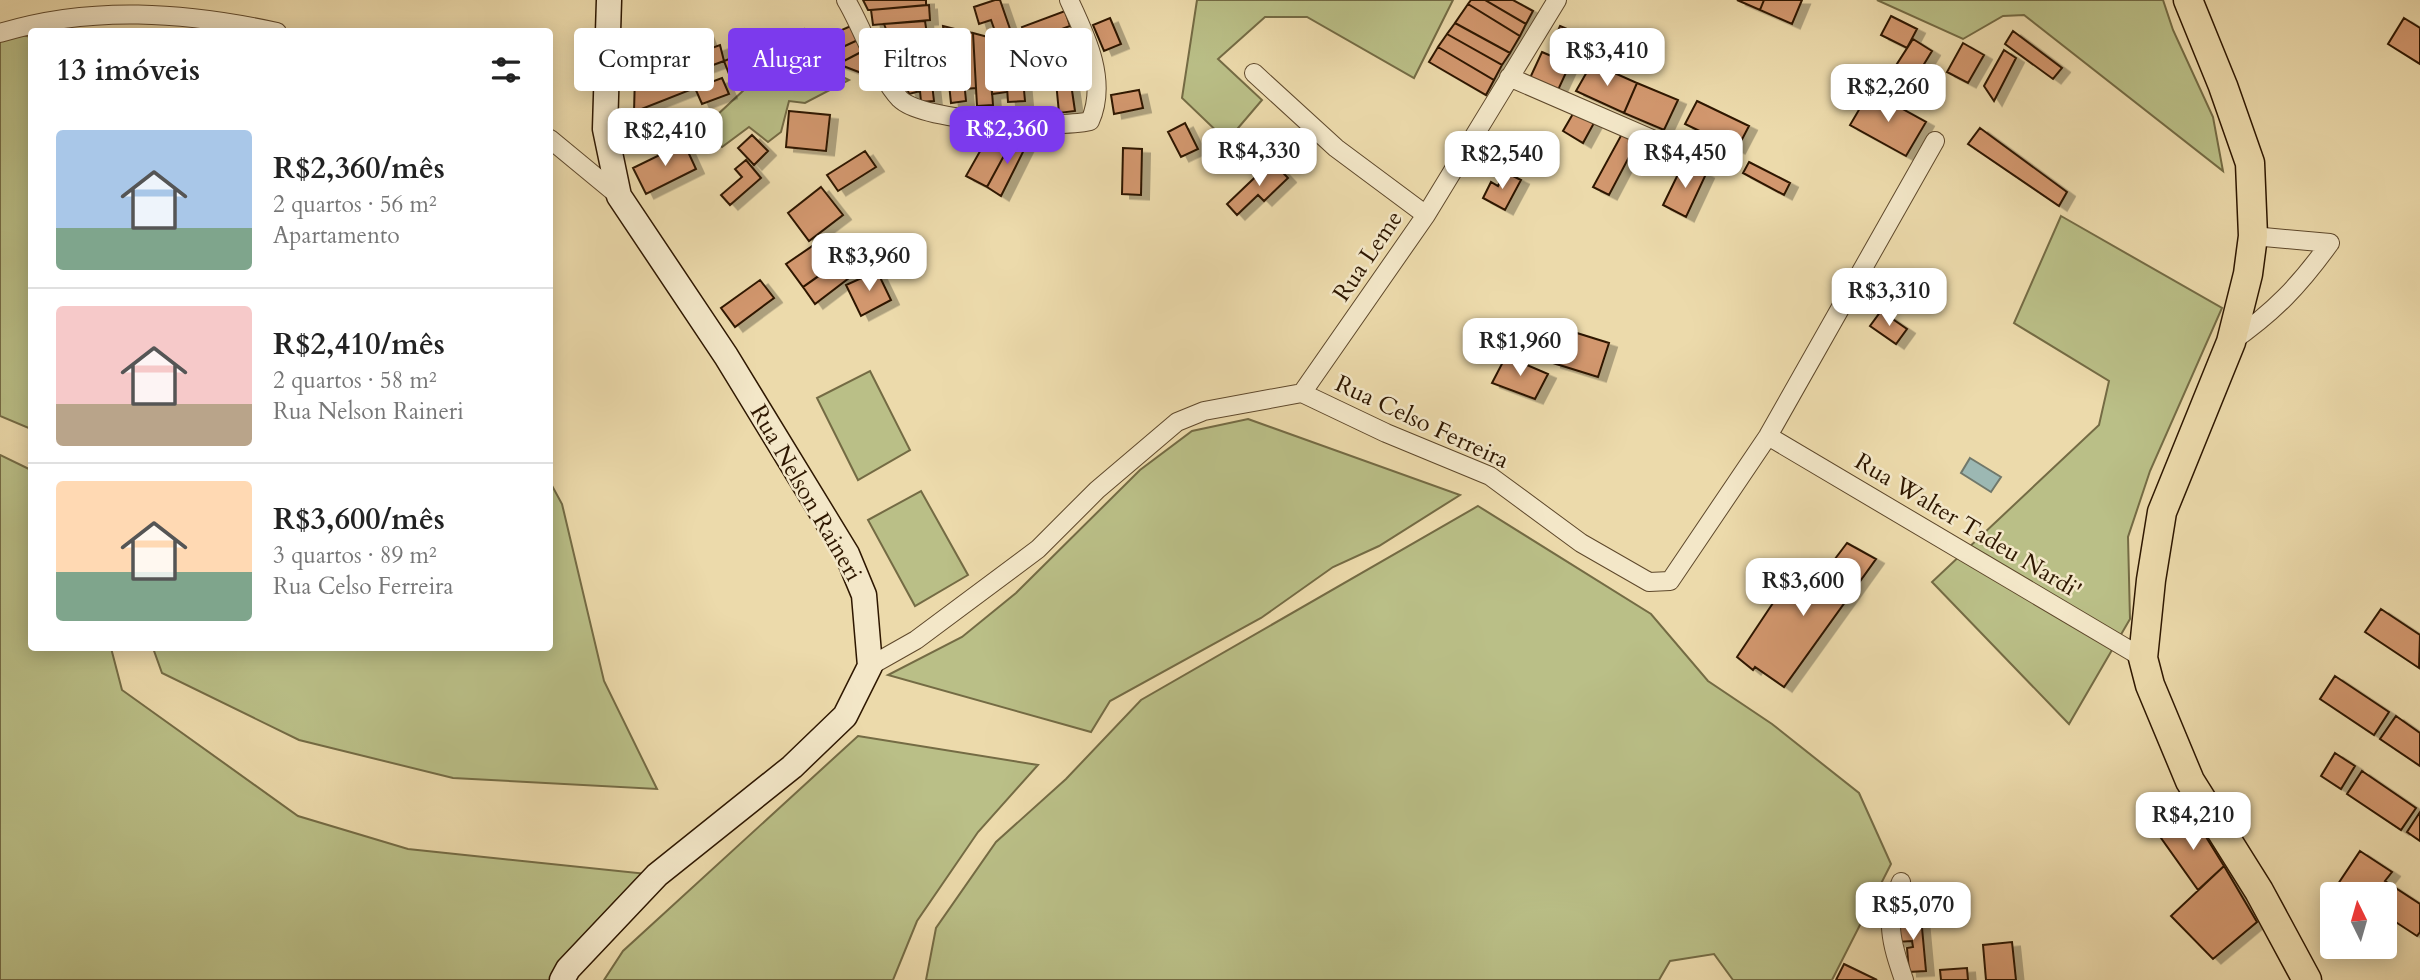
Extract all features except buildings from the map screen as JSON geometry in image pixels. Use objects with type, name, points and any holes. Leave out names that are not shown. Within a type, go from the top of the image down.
[{"type":"highway","points":[[2188,0],[2228,98],[2249,163],[2253,236],[2248,274],[2231,342],[2162,512],[2143,658],[2150,685],[2190,781],[2259,891],[2307,980]]},
{"type":"main road","name":"Rua Nelson Raineri","points":[[609,0],[605,129],[619,196],[726,356],[846,554],[864,595],[870,666]]},
{"type":"main road","points":[[562,980],[568,969],[657,875],[792,767],[845,716],[870,666]]},
{"type":"street","points":[[846,0],[869,41],[886,83],[903,102],[938,114],[998,122],[1073,125],[1090,121],[1096,108],[1096,82],[1092,52],[1069,0]]},
{"type":"street","name":"Rua Leme","points":[[1303,393],[1426,215],[1557,0]]},
{"type":"street","points":[[0,33],[71,16],[128,13],[260,28]]},
{"type":"street","points":[[1254,73],[1336,148],[1426,215]]},
{"type":"street","points":[[1509,77],[1698,159]]},
{"type":"street","points":[[553,141],[619,196]]},
{"type":"street","name":"Rua Celso Ferreira","points":[[870,666],[916,640],[1038,550],[1097,490],[1177,422],[1204,411],[1303,393],[1386,433],[1490,476],[1581,543],[1649,582],[1670,581],[1768,436],[1936,141]]},
{"type":"street","points":[[2231,342],[2268,316],[2303,279],[2330,243],[2253,236]]},
{"type":"street","name":"Rua Walter Tadeu Nardi'","points":[[1768,436],[2143,658]]},
{"type":"street","points":[[1901,883],[1892,902],[1890,940],[1904,980]]},
{"type":"green space","points":[[1197,0],[1453,0],[1414,78],[1307,17],[1265,17],[1218,59],[1262,100],[1227,141],[1182,98]]},
{"type":"green space","points":[[1877,0],[2163,0],[2173,30],[2213,117],[2223,171],[2024,15],[2003,16],[1963,39]]},
{"type":"green space","points":[[0,30],[28,36],[28,428],[0,416]]},
{"type":"green space","points":[[743,91],[828,91],[805,103],[789,101],[781,132],[768,142],[749,127],[722,147],[700,131]]},
{"type":"green space","points":[[2061,216],[2222,308],[2150,471],[2128,537],[2130,619],[2069,724],[1932,582],[2099,425],[2109,381],[2014,323]]},
{"type":"green space","points":[[870,371],[910,450],[858,480],[817,398]]},
{"type":"green space","points":[[1248,419],[1460,495],[1379,546],[1333,567],[1261,618],[1110,701],[1091,732],[888,675],[962,637],[1016,593],[1140,470],[1192,431]]},
{"type":"green space","points":[[0,455],[28,469],[28,651],[112,651],[122,690],[298,816],[408,849],[657,875],[562,980],[0,980]]},
{"type":"green space","points":[[553,488],[562,504],[604,681],[657,789],[453,778],[299,740],[162,673],[154,651],[553,651]]},
{"type":"green space","points":[[921,491],[968,575],[915,606],[868,520]]},
{"type":"green space","points":[[1478,506],[1651,614],[1708,681],[1772,724],[1859,793],[1891,864],[1832,980],[1733,980],[1714,954],[1670,961],[1659,980],[926,980],[936,928],[996,842],[1066,779],[1141,700]]},
{"type":"green space","points":[[858,736],[1038,765],[978,832],[917,921],[893,980],[604,980],[623,951]]},
{"type":"water","points":[[1970,458],[2001,477],[1991,492],[1961,473]]}]
